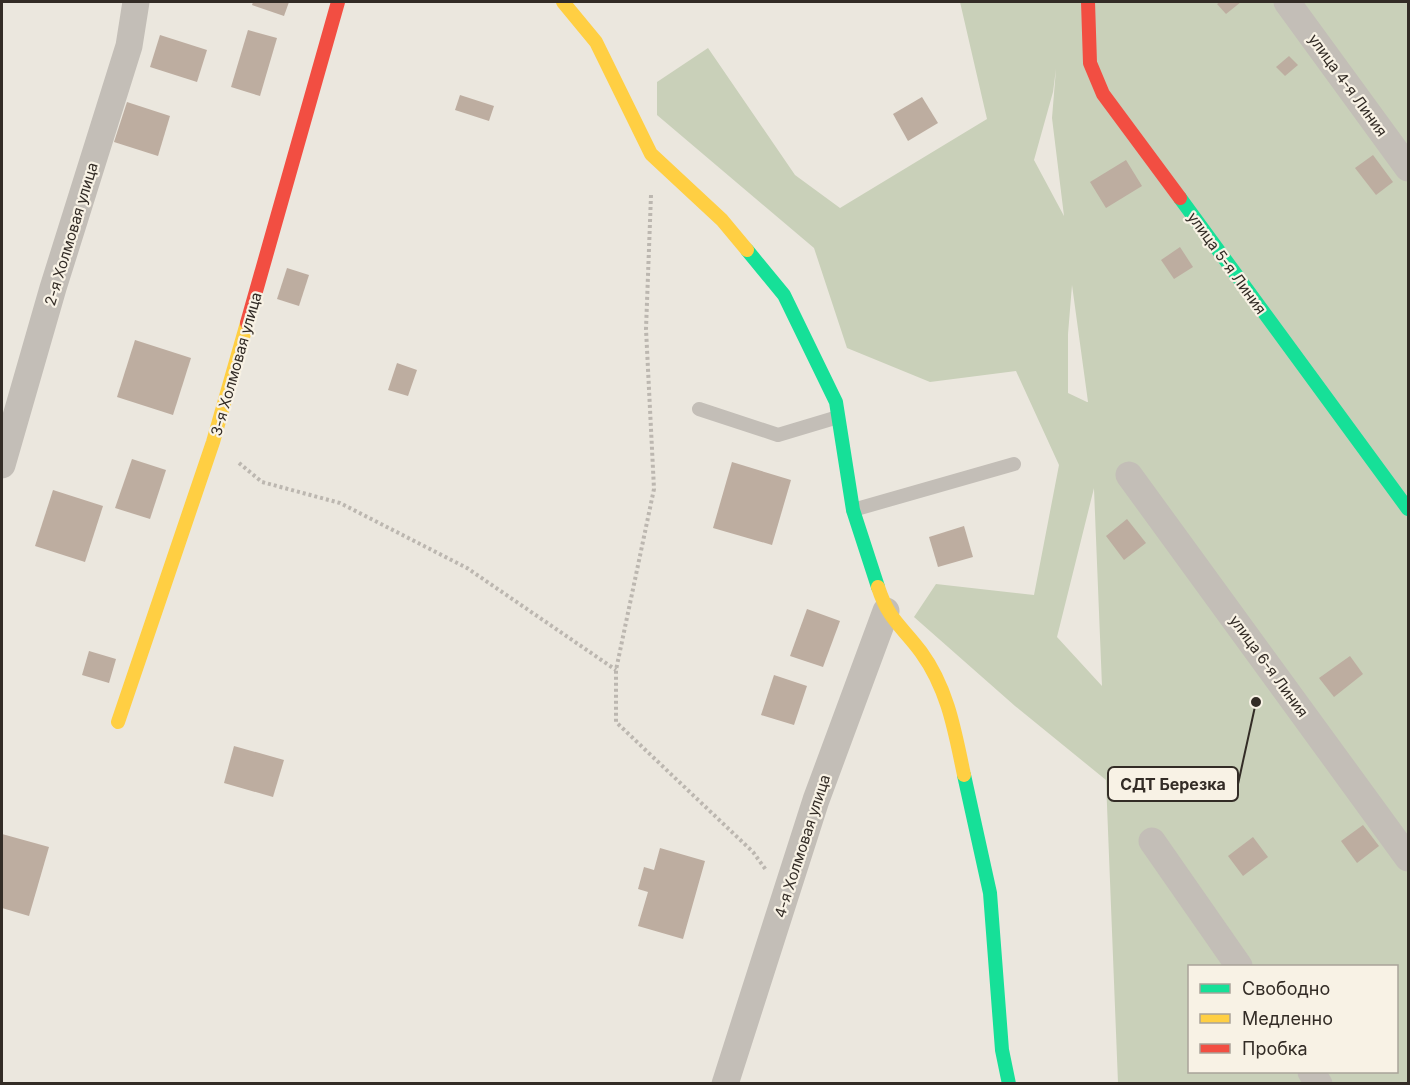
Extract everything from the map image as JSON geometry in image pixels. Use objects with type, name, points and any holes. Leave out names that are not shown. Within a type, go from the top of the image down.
[{"type":"street","name":"2-я Холмовая улица","points":[[2,465],[53,288],[129,46],[136,2]]},
{"type":"street","name":"3-я Холмовая улица","points":[[118,722],[213,442],[338,2]]},
{"type":"street","points":[[563,2],[596,42],[651,154],[722,220],[784,295],[836,402],[853,510],[886,610],[922,653],[948,700],[990,893],[1002,1050],[1009,1083]]},
{"type":"street","name":"улица 5-я Линия","points":[[1088,2],[1090,63],[1103,94],[1408,509]]},
{"type":"street","name":"улица 4-я Линия","points":[[1287,2],[1408,168]]},
{"type":"street","name":"улица 6-я Линия","points":[[1128,475],[1408,858]]},
{"type":"street","name":"4-я Холмовая улица","points":[[725,1083],[816,800],[886,610]]},
{"type":"street","points":[[1152,841],[1238,965]]},
{"type":"lane","points":[[699,409],[778,435],[838,417]]},
{"type":"lane","points":[[853,510],[1014,464]]},
{"type":"path","points":[[651,154],[651,237],[646,329],[654,489],[616,670],[616,722],[753,852],[784,899]]},
{"type":"path","points":[[213,442],[262,482],[340,503],[467,568],[616,670]]},
{"type":"green space","points":[[960,2],[1408,2],[1408,1083],[1118,1083],[1106,780],[1015,706],[914,617],[936,584],[1034,595],[1059,465],[1016,371],[930,382],[847,348],[814,248],[657,115],[657,82],[708,48],[795,175],[840,208],[987,119]],"holes":[[[1056,69],[1052,118],[1064,216],[1034,160],[1053,92]],[[1072,285],[1088,402],[1068,393],[1068,334]],[[1094,488],[1102,686],[1057,637]]]},
{"type":"building","points":[[253,2],[289,2],[284,16],[252,5]]},
{"type":"building","points":[[1241,2],[1226,14],[1217,4]]},
{"type":"building","points":[[248,30],[277,38],[260,96],[231,87]]},
{"type":"building","points":[[160,35],[207,50],[197,82],[150,67]]},
{"type":"building","points":[[1289,56],[1298,65],[1285,76],[1276,67]]},
{"type":"building","points":[[460,95],[494,106],[489,121],[455,110]]},
{"type":"building","points":[[922,97],[938,123],[908,141],[893,114]]},
{"type":"building","points":[[127,102],[170,116],[158,156],[114,142]]},
{"type":"building","points":[[1373,155],[1393,182],[1376,195],[1355,168]]},
{"type":"building","points":[[1126,160],[1142,186],[1106,208],[1090,182]]},
{"type":"building","points":[[1180,247],[1193,267],[1174,279],[1161,260]]},
{"type":"building","points":[[287,268],[309,275],[299,306],[277,299]]},
{"type":"building","points":[[135,340],[191,358],[173,415],[117,397]]},
{"type":"building","points":[[397,363],[417,370],[408,396],[388,390]]},
{"type":"building","points":[[132,459],[166,470],[150,519],[115,508]]},
{"type":"building","points":[[732,462],[791,480],[772,545],[713,528]]},
{"type":"building","points":[[53,490],[103,506],[85,562],[35,546]]},
{"type":"building","points":[[1127,519],[1146,543],[1124,560],[1106,536]]},
{"type":"building","points":[[964,526],[973,557],[938,567],[929,537]]},
{"type":"building","points":[[807,609],[840,621],[823,667],[790,656]]},
{"type":"building","points":[[89,651],[116,659],[109,683],[82,675]]},
{"type":"building","points":[[1350,656],[1363,674],[1334,697],[1319,678]]},
{"type":"building","points":[[774,675],[807,686],[794,725],[761,715]]},
{"type":"building","points":[[234,746],[284,760],[273,797],[224,783]]},
{"type":"building","points":[[1363,825],[1379,846],[1357,863],[1341,841]]},
{"type":"building","points":[[2,834],[49,847],[29,916],[2,908]]},
{"type":"building","points":[[1253,837],[1268,857],[1243,876],[1228,856]]},
{"type":"building","points":[[660,848],[705,861],[683,939],[638,926],[648,892],[638,889],[644,867],[654,870]]},
{"type":"traffic: fast","points":[[1180,198],[1408,509]]},
{"type":"traffic: fast","points":[[747,250],[784,295],[836,402],[853,510],[878,587]]},
{"type":"traffic: fast","points":[[964,775],[990,893],[1002,1050],[1009,1084]]},
{"type":"traffic: slow","points":[[563,2],[596,42],[651,154],[722,220],[747,250]]},
{"type":"traffic: slow","points":[[118,722],[213,442],[247,323]]},
{"type":"traffic: slow","points":[[878,587],[891,616],[921,652],[938,681],[949,711],[964,775]]},
{"type":"traffic: jam","points":[[247,323],[338,2]]},
{"type":"traffic: jam","points":[[1088,2],[1090,63],[1103,94],[1180,198]]},
{"type":"place","name":"СДТ Березка","points":[[1256,702]]}]
